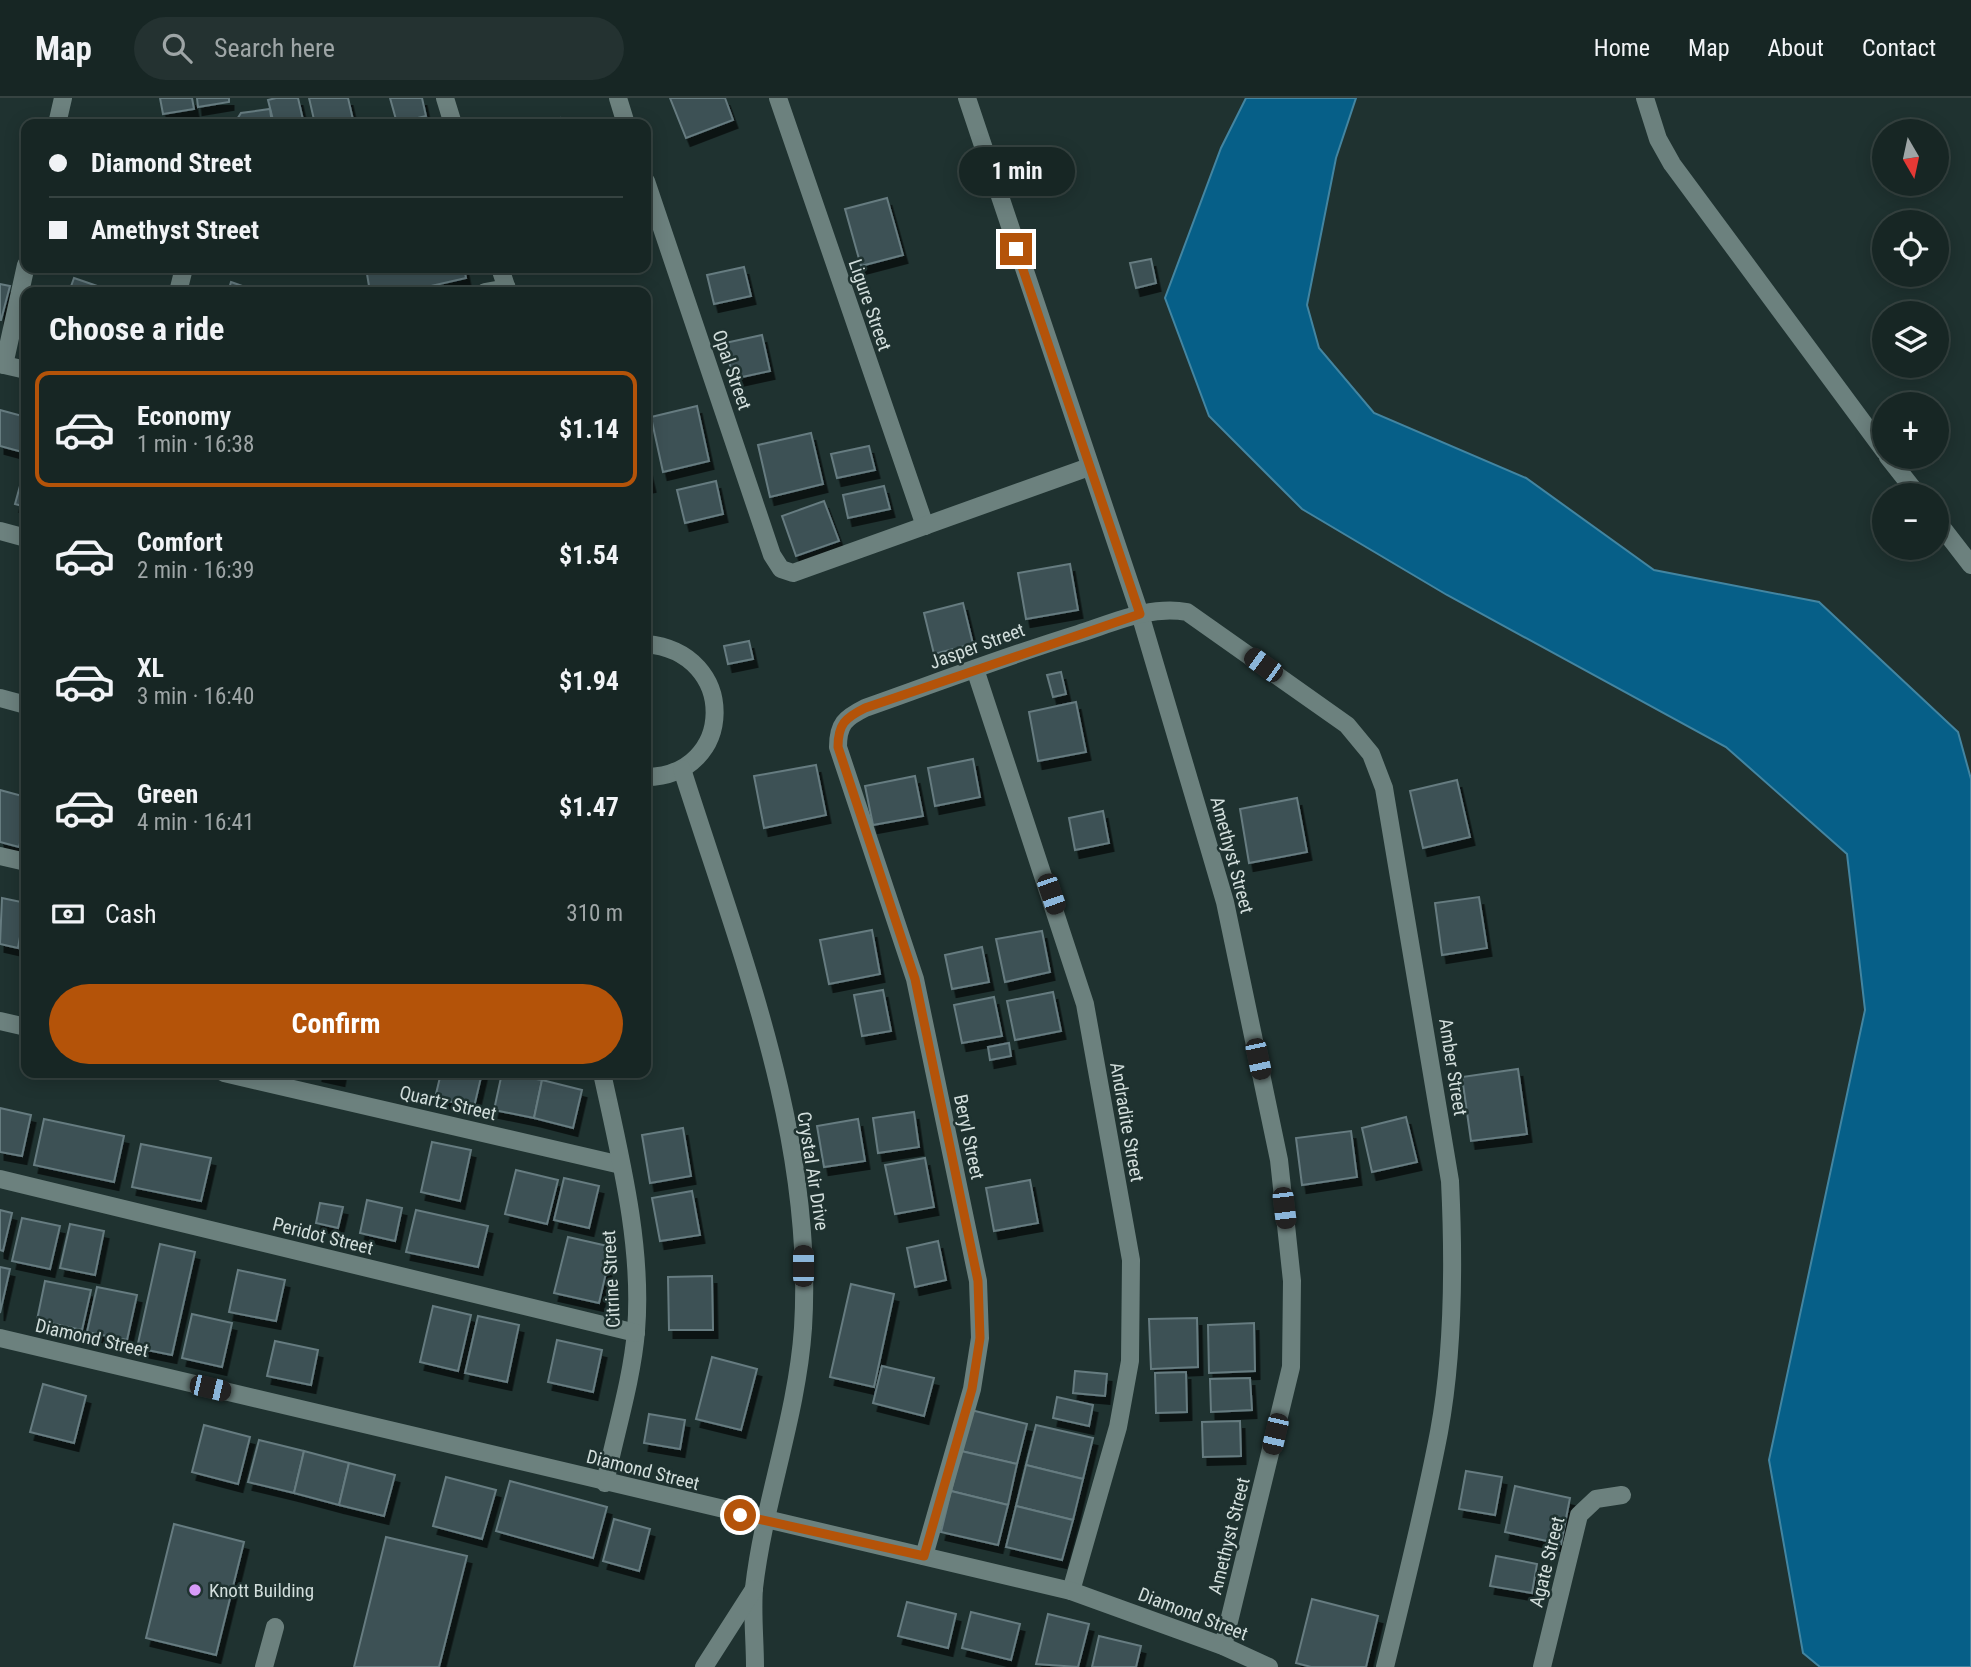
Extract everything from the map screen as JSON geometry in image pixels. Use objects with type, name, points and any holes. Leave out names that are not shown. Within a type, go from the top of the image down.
[{"type":"street","points":[[58,119],[63,98]]},
{"type":"street","points":[[445,98],[451,119]]},
{"type":"street","points":[[618,98],[624,119]]},
{"type":"street","name":"Ligure Street","points":[[778,98],[925,526]]},
{"type":"street","name":"Amethyst Street","points":[[967,98],[1140,614],[1225,902],[1279,1160],[1292,1281],[1291,1367],[1223,1646]]},
{"type":"street","points":[[1645,98],[1658,139],[1672,164],[1872,434]]},
{"type":"street","name":"Opal Street","points":[[651,196],[772,555],[781,569],[793,573],[925,526]]},
{"type":"street","points":[[21,369],[2,364],[24,273]]},
{"type":"street","points":[[925,526],[1089,467]]},
{"type":"street","points":[[1897,469],[1909,483]]},
{"type":"street","points":[[0,531],[21,537]]},
{"type":"street","points":[[1949,537],[1971,565]]},
{"type":"street","name":"Amber Street","points":[[1140,614],[1170,608],[1187,612],[1347,725],[1371,754],[1384,788],[1450,1181],[1453,1244],[1447,1370],[1440,1430],[1384,1667]]},
{"type":"street","name":"Jasper Street","points":[[838,732],[846,717],[975,669],[1140,614]]},
{"type":"street","points":[[651,645],[669,647],[688,657],[704,673],[713,693],[716,715],[710,736],[699,755],[682,769],[660,777],[651,777]]},
{"type":"street","name":"Andradite Street","points":[[975,669],[1068,944],[1085,1004],[1131,1260],[1130,1361],[1118,1427],[1071,1591]]},
{"type":"street","points":[[0,698],[21,704]]},
{"type":"street","name":"Beryl Street","points":[[838,732],[838,747],[915,979],[978,1281],[980,1338],[972,1389],[924,1556]]},
{"type":"street","name":"Crystal Air Drive","points":[[682,769],[760,1011],[783,1108],[803,1223],[803,1329],[754,1589],[755,1667]]},
{"type":"street","points":[[0,856],[21,861]]},
{"type":"street","points":[[0,1021],[21,1026]]},
{"type":"street","name":"Quartz Street","points":[[246,1078],[621,1165]]},
{"type":"street","name":"Citrine Street","points":[[603,1078],[631,1231],[636,1333],[605,1483]]},
{"type":"street","name":"Peridot Street","points":[[0,1179],[636,1333]]},
{"type":"street","name":"Diamond Street","points":[[0,1338],[767,1522],[1071,1591],[1223,1646],[1269,1667]]},
{"type":"street","name":"Agate Street","points":[[1542,1667],[1579,1515],[1596,1499],[1622,1495]]},
{"type":"street","name":"Crystal Air Drive","points":[[704,1667],[754,1589]]},
{"type":"street","points":[[264,1667],[275,1627]]},
{"type":"water","points":[[1246,98],[1356,98],[1336,158],[1307,305],[1319,348],[1374,413],[1526,478],[1654,570],[1819,602],[1958,732],[1971,779],[1971,1667],[1820,1667],[1803,1653],[1769,1460],[1865,1010],[1847,854],[1726,747],[1447,595],[1302,509],[1209,416],[1165,298],[1221,148]]},
{"type":"building","points":[[160,98],[192,98],[194,109],[163,114]]},
{"type":"building","points":[[197,98],[229,98],[229,102],[198,107]]},
{"type":"building","points":[[298,98],[303,119],[273,119],[268,100]]},
{"type":"building","points":[[309,98],[348,98],[353,119],[314,119]]},
{"type":"building","points":[[390,98],[422,98],[426,116],[396,119]]},
{"type":"building","points":[[670,98],[725,98],[733,120],[686,138]]},
{"type":"building","points":[[270,109],[271,119],[237,119],[241,113]]},
{"type":"building","points":[[887,198],[903,255],[861,266],[845,209]]},
{"type":"building","points":[[1151,259],[1156,283],[1136,288],[1130,263]]},
{"type":"building","points":[[744,267],[751,296],[714,304],[707,275]]},
{"type":"building","points":[[367,273],[465,273],[466,278],[427,287],[369,287]]},
{"type":"building","points":[[74,278],[100,287],[71,287]]},
{"type":"building","points":[[231,282],[245,287],[230,287]]},
{"type":"building","points":[[0,284],[10,286],[1,320],[0,320]]},
{"type":"building","points":[[762,335],[770,371],[733,379],[725,343]]},
{"type":"building","points":[[697,406],[709,461],[663,472],[651,417]]},
{"type":"building","points":[[0,410],[21,416],[21,452],[0,446]]},
{"type":"building","points":[[811,433],[823,484],[770,497],[758,445]]},
{"type":"building","points":[[869,446],[875,470],[837,478],[831,454]]},
{"type":"building","points":[[716,481],[723,514],[685,523],[677,490]]},
{"type":"building","points":[[21,482],[21,506],[15,504]]},
{"type":"building","points":[[884,486],[890,509],[848,518],[843,495]]},
{"type":"building","points":[[824,501],[839,541],[796,556],[782,516]]},
{"type":"building","points":[[1070,564],[1078,610],[1026,619],[1018,573]]},
{"type":"building","points":[[963,603],[973,644],[934,654],[924,613]]},
{"type":"building","points":[[749,641],[753,659],[728,664],[724,646]]},
{"type":"building","points":[[1061,672],[1066,694],[1053,697],[1047,675]]},
{"type":"building","points":[[1076,702],[1086,752],[1038,761],[1029,712]]},
{"type":"building","points":[[973,759],[980,797],[935,806],[928,768]]},
{"type":"building","points":[[816,765],[826,815],[764,828],[754,776]]},
{"type":"building","points":[[915,776],[923,816],[873,825],[865,786]]},
{"type":"building","points":[[1457,780],[1470,837],[1423,848],[1410,791]]},
{"type":"building","points":[[0,790],[21,796],[21,839],[19,847],[0,842]]},
{"type":"building","points":[[1297,798],[1307,852],[1249,863],[1240,809]]},
{"type":"building","points":[[1103,811],[1109,843],[1075,850],[1069,818]]},
{"type":"building","points":[[1479,897],[1487,948],[1442,955],[1435,903]]},
{"type":"building","points":[[2,898],[21,902],[18,948],[0,944]]},
{"type":"building","points":[[872,930],[880,974],[829,984],[820,940]]},
{"type":"building","points":[[1042,931],[1050,972],[1005,982],[996,939]]},
{"type":"building","points":[[982,947],[989,982],[952,989],[945,955]]},
{"type":"building","points":[[883,990],[891,1031],[862,1036],[854,995]]},
{"type":"building","points":[[1053,992],[1061,1031],[1015,1040],[1007,1001]]},
{"type":"building","points":[[994,997],[1002,1036],[962,1043],[954,1005]]},
{"type":"building","points":[[1009,1043],[1011,1056],[990,1060],[988,1047]]},
{"type":"building","points":[[1518,1069],[1527,1134],[1471,1141],[1462,1077]]},
{"type":"building","points":[[440,1078],[481,1078],[474,1107],[435,1098]]},
{"type":"building","points":[[501,1078],[542,1080],[534,1118],[494,1110]]},
{"type":"building","points":[[542,1080],[582,1090],[573,1128],[534,1118]]},
{"type":"building","points":[[0,1108],[31,1115],[22,1156],[0,1152]]},
{"type":"building","points":[[914,1112],[919,1147],[878,1153],[873,1118]]},
{"type":"building","points":[[1406,1117],[1417,1162],[1372,1172],[1362,1128]]},
{"type":"building","points":[[44,1119],[124,1136],[114,1182],[34,1165]]},
{"type":"building","points":[[858,1119],[865,1161],[824,1167],[817,1126]]},
{"type":"building","points":[[683,1128],[691,1176],[650,1183],[642,1135]]},
{"type":"building","points":[[1351,1131],[1357,1177],[1302,1185],[1296,1138]]},
{"type":"building","points":[[432,1142],[471,1150],[460,1201],[421,1192]]},
{"type":"building","points":[[141,1144],[211,1158],[201,1201],[132,1187]]},
{"type":"building","points":[[925,1158],[934,1207],[895,1214],[885,1165]]},
{"type":"building","points":[[516,1170],[558,1180],[547,1224],[505,1214]]},
{"type":"building","points":[[564,1178],[599,1186],[589,1228],[554,1220]]},
{"type":"building","points":[[1030,1180],[1038,1223],[994,1231],[986,1188]]},
{"type":"building","points":[[692,1191],[700,1235],[660,1241],[652,1198]]},
{"type":"building","points":[[367,1200],[402,1208],[395,1241],[360,1233]]},
{"type":"building","points":[[320,1203],[343,1207],[338,1228],[316,1223]]},
{"type":"building","points":[[0,1210],[12,1213],[3,1251],[0,1250]]},
{"type":"building","points":[[416,1210],[488,1226],[478,1267],[406,1252]]},
{"type":"building","points":[[22,1218],[60,1226],[50,1269],[12,1261]]},
{"type":"building","points":[[70,1224],[104,1231],[95,1275],[60,1268]]},
{"type":"building","points":[[568,1237],[612,1247],[599,1303],[554,1293]]},
{"type":"building","points":[[938,1241],[946,1280],[915,1287],[907,1248]]},
{"type":"building","points":[[160,1244],[195,1252],[172,1355],[137,1348]]},
{"type":"building","points":[[0,1267],[10,1269],[0,1313]]},
{"type":"building","points":[[238,1270],[285,1280],[276,1321],[229,1312]]},
{"type":"building","points":[[712,1276],[713,1330],[669,1330],[668,1277]]},
{"type":"building","points":[[45,1281],[91,1290],[82,1330],[37,1320]]},
{"type":"building","points":[[851,1284],[894,1294],[874,1387],[830,1377]]},
{"type":"building","points":[[97,1287],[137,1295],[127,1340],[87,1332]]},
{"type":"building","points":[[433,1306],[471,1315],[458,1371],[420,1362]]},
{"type":"building","points":[[192,1314],[232,1323],[222,1367],[182,1358]]},
{"type":"building","points":[[478,1316],[519,1325],[507,1382],[465,1373]]},
{"type":"building","points":[[1197,1318],[1198,1367],[1151,1369],[1149,1319]]},
{"type":"building","points":[[1254,1323],[1255,1371],[1209,1373],[1208,1325]]},
{"type":"building","points":[[557,1340],[602,1350],[593,1392],[548,1382]]},
{"type":"building","points":[[275,1341],[318,1350],[311,1385],[267,1376]]},
{"type":"building","points":[[712,1357],[757,1369],[741,1430],[696,1419]]},
{"type":"building","points":[[882,1366],[934,1378],[924,1416],[873,1403]]},
{"type":"building","points":[[1075,1371],[1107,1374],[1105,1396],[1073,1393]]},
{"type":"building","points":[[1186,1372],[1187,1412],[1156,1413],[1155,1373]]},
{"type":"building","points":[[1250,1378],[1252,1410],[1211,1412],[1210,1379]]},
{"type":"building","points":[[43,1384],[86,1396],[74,1443],[30,1432]]},
{"type":"building","points":[[1057,1397],[1093,1405],[1089,1426],[1053,1418]]},
{"type":"building","points":[[971,1410],[1027,1424],[1017,1464],[961,1451]]},
{"type":"building","points":[[649,1414],[685,1420],[680,1449],[644,1443]]},
{"type":"building","points":[[1240,1421],[1241,1456],[1203,1457],[1202,1422]]},
{"type":"building","points":[[204,1425],[250,1437],[238,1484],[192,1472]]},
{"type":"building","points":[[1036,1425],[1093,1438],[1083,1479],[1026,1465]]},
{"type":"building","points":[[259,1440],[304,1451],[294,1493],[248,1482]]},
{"type":"building","points":[[304,1451],[349,1463],[339,1505],[294,1493]]},
{"type":"building","points":[[961,1451],[1017,1464],[1008,1505],[951,1491]]},
{"type":"building","points":[[349,1463],[395,1475],[384,1516],[339,1505]]},
{"type":"building","points":[[1026,1465],[1083,1479],[1073,1520],[1016,1506]]},
{"type":"building","points":[[1466,1471],[1502,1477],[1495,1515],[1459,1509]]},
{"type":"building","points":[[446,1477],[496,1490],[482,1539],[433,1526]]},
{"type":"building","points":[[510,1481],[607,1507],[593,1558],[496,1531]]},
{"type":"building","points":[[1515,1486],[1570,1498],[1561,1544],[1505,1532]]},
{"type":"building","points":[[951,1491],[1008,1505],[998,1545],[941,1532]]},
{"type":"building","points":[[1016,1506],[1073,1520],[1062,1560],[1006,1547]]},
{"type":"building","points":[[614,1519],[650,1529],[639,1571],[603,1561]]},
{"type":"building","name":"Knott Building","points":[[174,1524],[244,1542],[216,1655],[146,1638]]},
{"type":"building","points":[[386,1537],[467,1556],[439,1667],[354,1667]]},
{"type":"building","points":[[1496,1556],[1537,1564],[1532,1593],[1490,1586]]},
{"type":"building","points":[[1312,1599],[1378,1616],[1366,1667],[1311,1667],[1296,1663]]},
{"type":"building","points":[[907,1602],[956,1614],[948,1648],[898,1636]]},
{"type":"building","points":[[971,1612],[1020,1624],[1011,1660],[962,1648]]},
{"type":"building","points":[[1048,1614],[1089,1624],[1078,1667],[1036,1664]]},
{"type":"building","points":[[1099,1636],[1141,1646],[1136,1667],[1092,1667]]},
{"type":"place","name":"Knott Building","points":[[195,1590]]},
{"type":"route","points":[[740,1515],[924,1556],[972,1389],[980,1338],[978,1281],[915,979],[838,747],[838,732],[846,717],[865,708],[1140,614],[1016,249]]}]
